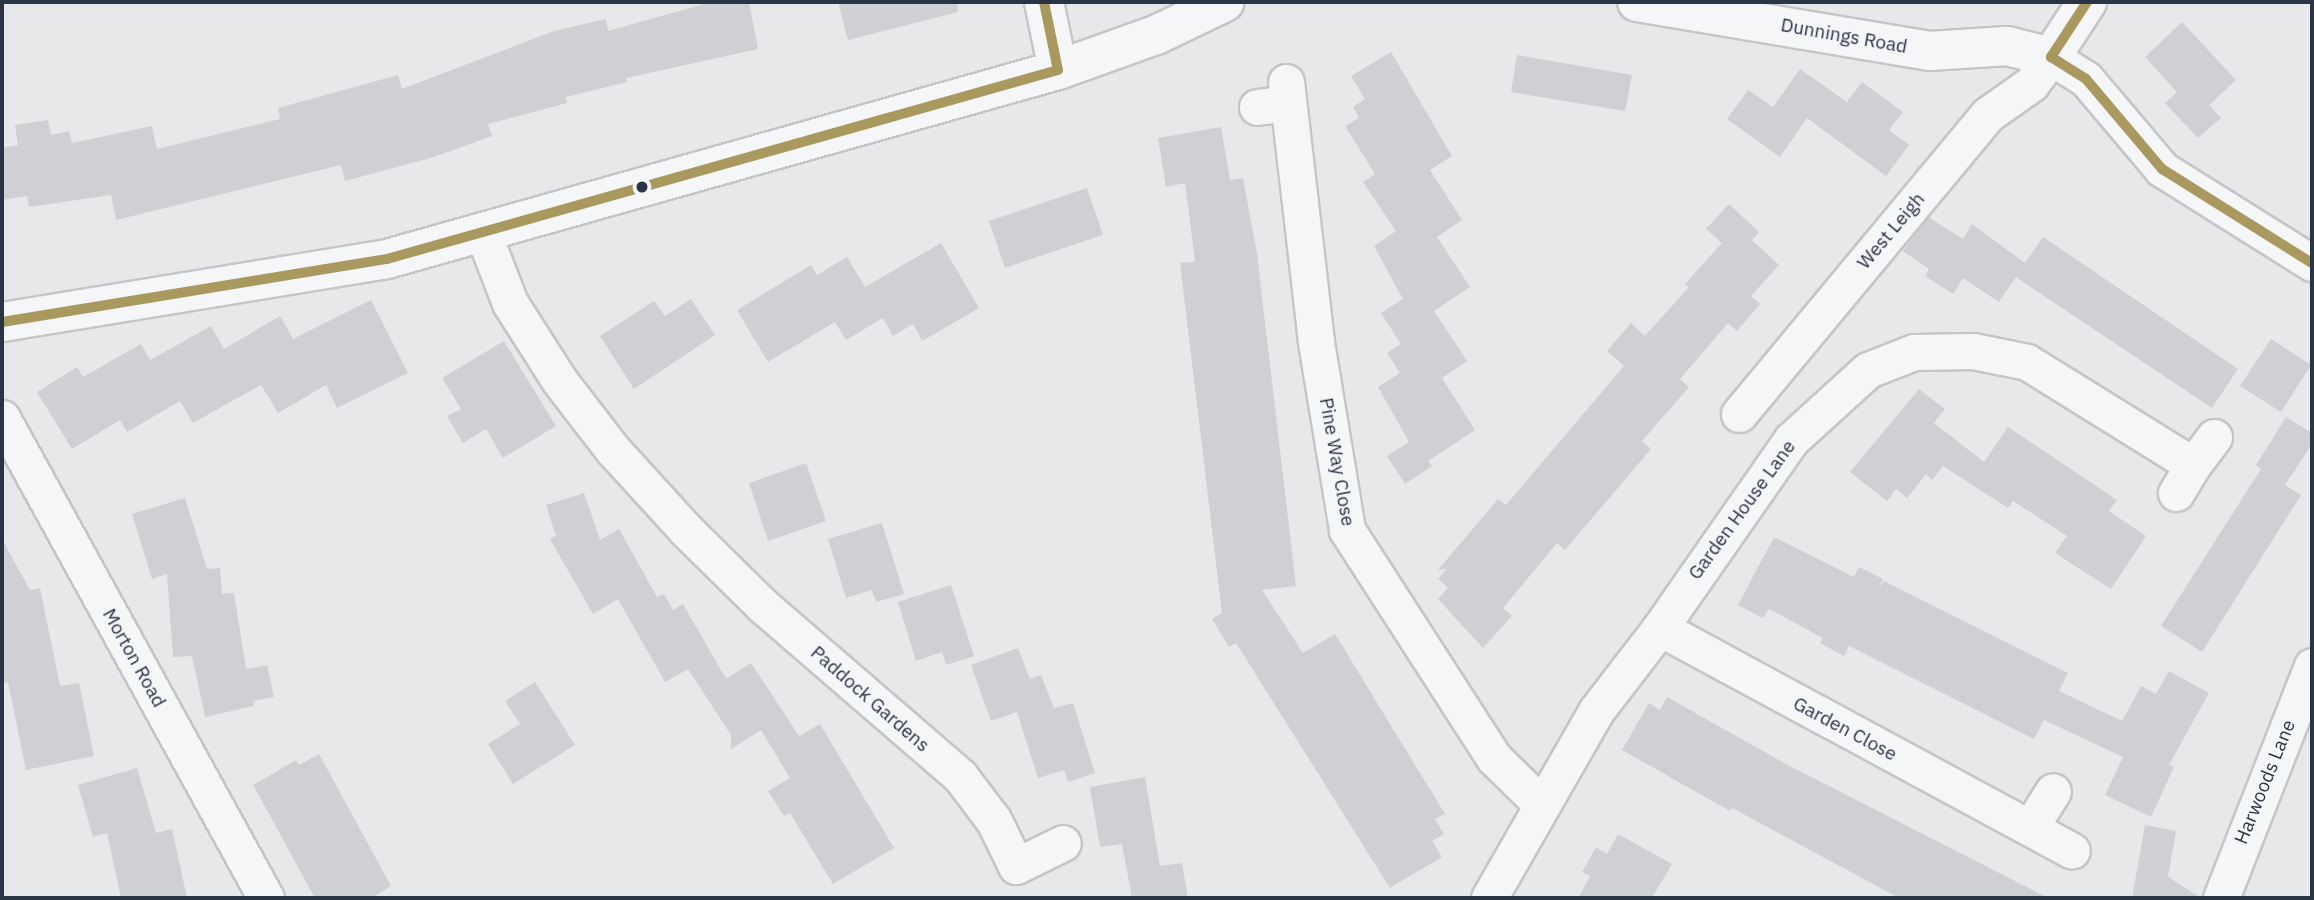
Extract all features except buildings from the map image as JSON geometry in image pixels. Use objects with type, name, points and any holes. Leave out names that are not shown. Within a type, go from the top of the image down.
[{"type":"street","points":[[1044,2],[1058,70]]},
{"type":"street","points":[[2,322],[307,276],[483,233],[1058,70],[1156,35],[1225,2]]},
{"type":"street","name":"Dunnings Road","points":[[1637,2],[1930,51],[2007,46],[2051,57]]},
{"type":"street","points":[[2087,2],[2051,57],[2086,79],[2162,169],[2312,262]]},
{"type":"street","name":"West Leigh","points":[[1739,414],[1987,115],[2031,84],[2051,57]]},
{"type":"street","name":"Pine Way Close","points":[[1277,97],[1347,530],[1494,758],[1541,804]]},
{"type":"street","name":"Paddock Gardens","points":[[483,233],[510,303],[559,380],[613,450],[686,530],[764,606],[960,776],[994,821],[1016,866],[1063,843]]},
{"type":"street","name":"Garden House Lane","points":[[1489,898],[1596,711],[1660,628],[1791,440],[1868,370],[1913,352],[1973,351],[2026,362],[2184,479],[2214,437]]},
{"type":"street","name":"Morton Road","points":[[2,418],[266,898]]},
{"type":"street","name":"Garden Close","points":[[1660,628],[2072,851]]},
{"type":"street","name":"Harwoods Lane","points":[[2221,898],[2312,666]]},
{"type":"street","points":[[2031,827],[2053,791]]},
{"type":"transit line","points":[[1044,2],[1058,70]]},
{"type":"transit line","points":[[2087,2],[2051,57],[2086,79],[2162,169],[2312,263]]},
{"type":"transit line","points":[[2,322],[387,259],[1058,70]]}]
